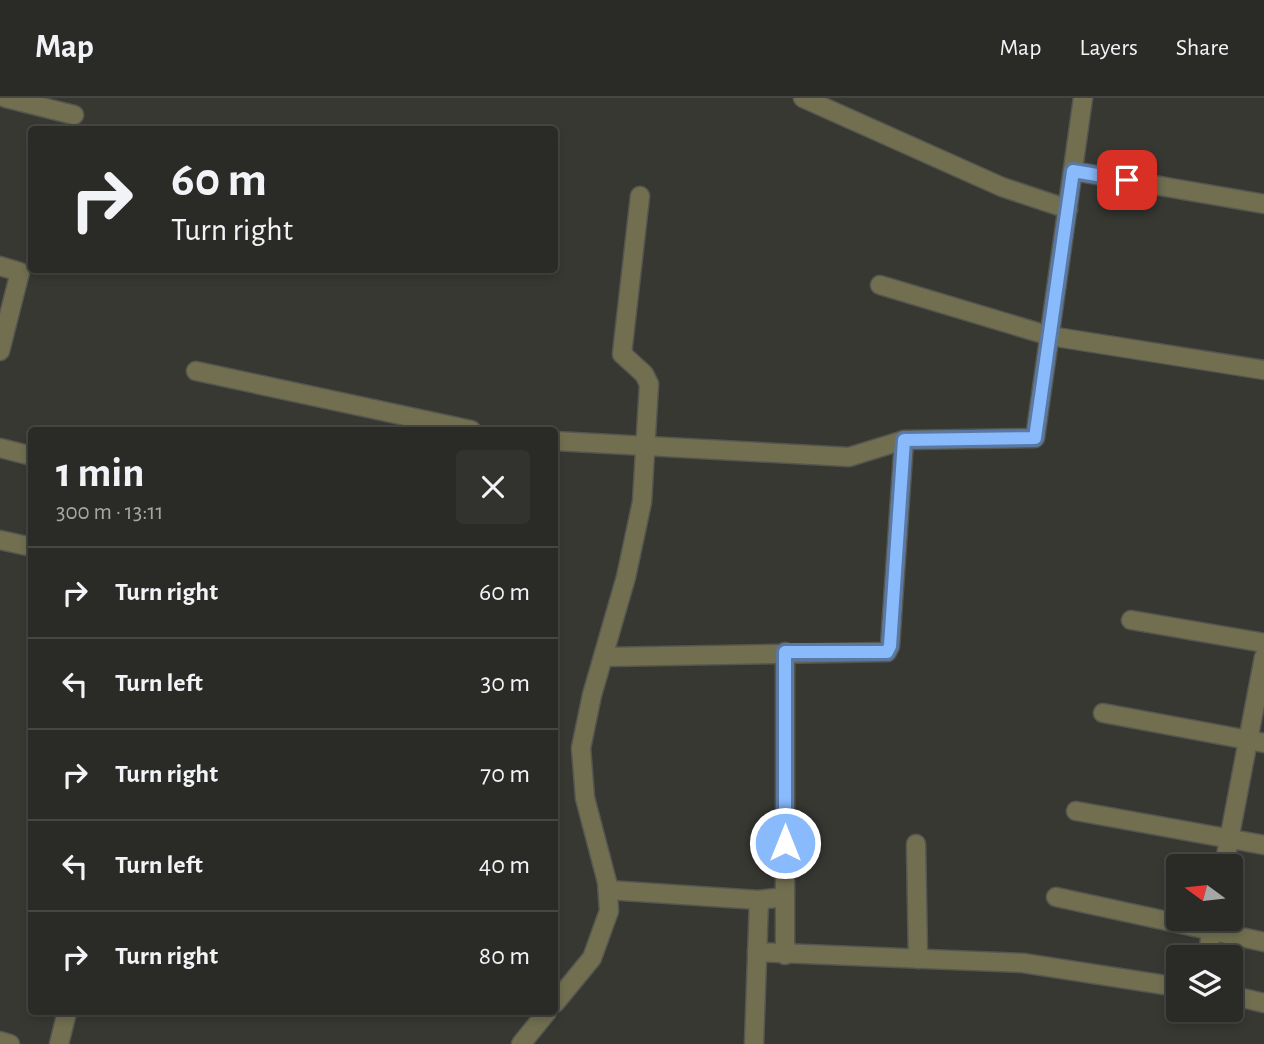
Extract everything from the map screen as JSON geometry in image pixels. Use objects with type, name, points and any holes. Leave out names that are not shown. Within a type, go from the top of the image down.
[{"type":"street","points":[[6,98],[74,115]]},
{"type":"street","points":[[803,98],[835,105],[1002,187],[1068,209]]},
{"type":"street","points":[[558,441],[849,457],[904,440],[1035,438],[1083,98]]},
{"type":"street","points":[[1073,171],[1264,204]]},
{"type":"street","points":[[558,999],[592,958],[609,911],[608,890],[585,798],[581,748],[626,577],[642,502],[649,384],[644,374],[622,354],[640,196]]},
{"type":"street","points":[[0,266],[20,272],[0,351]]},
{"type":"street","points":[[880,285],[1050,336],[1264,370]]},
{"type":"street","points":[[196,371],[457,427]]},
{"type":"street","points":[[603,657],[887,652],[890,646],[904,440]]},
{"type":"street","points":[[0,448],[28,455]]},
{"type":"street","points":[[0,540],[28,546]]},
{"type":"street","points":[[1131,620],[1264,643]]},
{"type":"street","points":[[785,652],[785,955]]},
{"type":"street","points":[[1226,854],[1256,742],[1264,657]]},
{"type":"street","points":[[1103,713],[1256,742]]},
{"type":"street","points":[[1076,811],[1264,845]]},
{"type":"street","points":[[916,844],[918,959]]},
{"type":"street","points":[[608,890],[759,900],[784,897]]},
{"type":"street","points":[[1056,897],[1166,916]]},
{"type":"street","points":[[754,1044],[759,900]]},
{"type":"street","points":[[1233,931],[1264,942]]},
{"type":"street","points":[[757,952],[1023,963],[1166,985]]},
{"type":"street","points":[[1243,998],[1264,1003]]},
{"type":"street","points":[[59,1044],[65,1015]]},
{"type":"street","points":[[520,1044],[544,1015]]},
{"type":"street","points":[[0,1041],[10,1044]]},
{"type":"route","points":[[785,843],[785,652],[887,652],[890,646],[904,440],[1035,438],[1073,171],[1127,180]]}]
